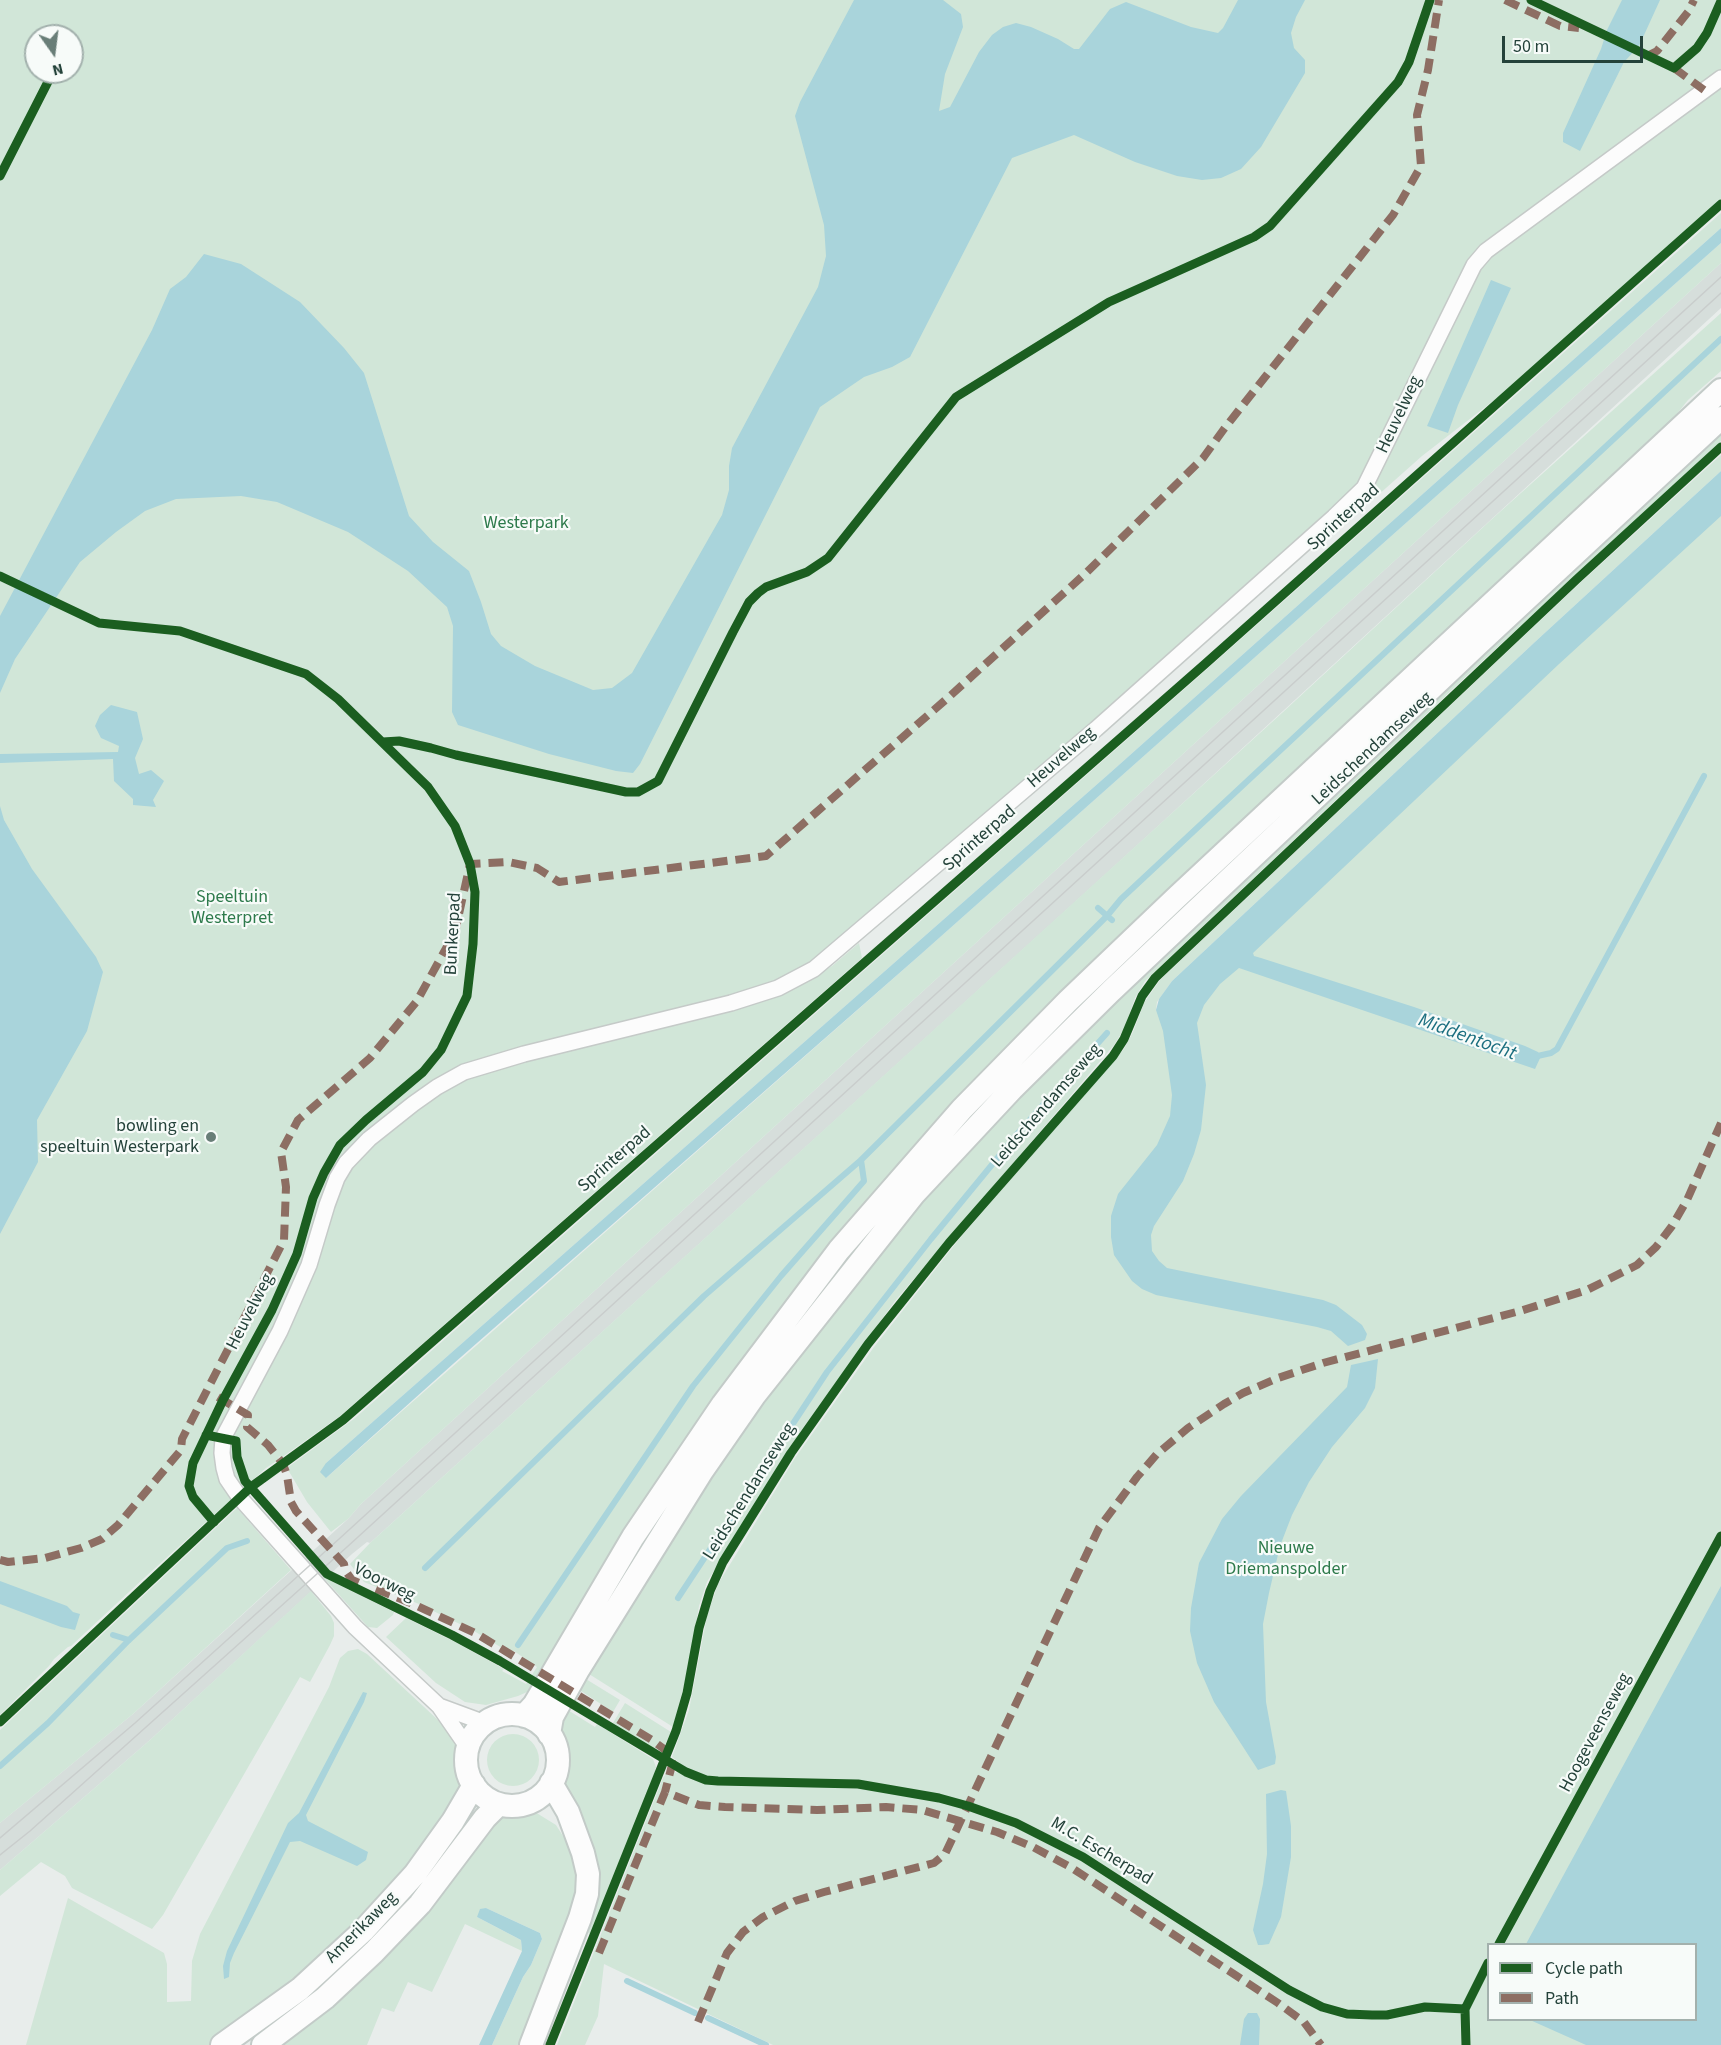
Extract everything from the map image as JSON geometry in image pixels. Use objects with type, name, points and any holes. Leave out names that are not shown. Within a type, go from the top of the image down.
[{"type":"main road","name":"Leidschendamseweg","points":[[524,1716],[534,1705],[633,1537],[723,1404],[839,1250],[962,1109],[1068,1001],[1160,913],[1721,390]]},
{"type":"main road","name":"Leidschendamseweg","points":[[549,1734],[552,1717],[578,1670],[702,1471],[754,1396],[914,1194],[1012,1089],[1111,991],[1721,418]]},
{"type":"main road","points":[[503,1715],[524,1716],[542,1726],[549,1734],[557,1754],[557,1769],[552,1783],[543,1794],[531,1801],[515,1805],[499,1804],[485,1797],[474,1785],[467,1767],[468,1748],[477,1730],[485,1723],[503,1715]]},
{"type":"main road","points":[[531,2045],[572,1941],[586,1894],[588,1874],[568,1812],[552,1783]]},
{"type":"main road","name":"Amerikaweg","points":[[222,2045],[300,1989],[363,1931],[415,1874],[453,1821],[474,1785]]},
{"type":"main road","points":[[531,1801],[547,1810],[576,1834]]},
{"type":"main road","name":"Amerikaweg","points":[[263,2045],[325,1998],[374,1952],[420,1904],[484,1818],[499,1804]]},
{"type":"street","name":"Heuvelweg","points":[[439,1706],[355,1627],[240,1497],[227,1479],[224,1468],[223,1438],[280,1331],[305,1274],[337,1178],[346,1163],[369,1139],[437,1087],[464,1072],[524,1054],[731,1003],[778,988],[814,969],[1096,729],[1364,488],[1474,265],[1486,250],[1721,78]]},
{"type":"street","points":[[439,1706],[485,1723]]},
{"type":"street","points":[[439,1706],[468,1748]]},
{"type":"shaded area","points":[[1721,263],[1721,308],[1096,883],[370,1543],[367,1542],[352,1554],[150,1740],[0,1870],[0,1823],[133,1714]]},
{"type":"green space","name":"Westerpark","points":[[0,0],[1721,0],[1721,210],[1582,332],[1422,456],[1368,504],[1372,495],[1214,618],[817,975],[832,966],[859,943],[862,958],[340,1416],[281,1458],[279,1456],[278,1460],[266,1468],[54,1659],[0,1715]]},
{"type":"green space","points":[[1721,213],[1721,228],[1111,772],[326,1463],[326,1478],[920,955],[1721,243],[1721,263],[361,1504],[348,1519],[331,1532],[307,1502],[287,1468],[355,1418],[1188,686]]},
{"type":"green space","points":[[1721,313],[1721,371],[1688,400],[1653,444],[974,1087],[567,1627],[527,1692],[486,1705],[465,1702],[436,1683],[386,1637],[406,1618],[455,1642],[526,1684],[537,1667],[514,1651],[512,1654],[474,1631],[419,1604],[364,1582],[350,1564],[370,1543],[1492,519]]},
{"type":"green space","points":[[1721,426],[1721,441],[1476,667],[1145,981],[1135,998],[1124,1029],[1114,1045],[895,1301],[800,1432],[774,1472],[707,1582],[699,1606],[688,1670],[673,1727],[589,1674],[604,1650],[600,1646],[691,1498],[812,1329],[1003,1107]]},
{"type":"green space","name":"Nieuwe Driemanspolder","points":[[1721,455],[1721,471],[1172,981],[1157,1002],[1156,1010],[1721,482],[1721,2045],[773,2045],[604,1964],[598,2016],[585,2045],[557,2045],[663,1778],[669,1769],[677,1773],[680,1763],[672,1757],[689,1710],[707,1616],[718,1584],[795,1458],[874,1347],[960,1238],[1124,1049],[1144,1003],[1160,980],[1579,584]]},
{"type":"green space","points":[[237,1508],[291,1570],[133,1714],[0,1823],[0,1730]]},
{"type":"green space","points":[[323,1577],[394,1612],[393,1615],[377,1628],[368,1627]]},
{"type":"green space","points":[[311,1591],[334,1623],[334,1636],[330,1645],[310,1682],[300,1677],[163,1915],[152,1929],[72,1888],[65,1876],[41,1862],[0,1896],[0,1870],[150,1740]]},
{"type":"green space","points":[[358,1649],[367,1654],[452,1733],[459,1748],[462,1782],[460,1793],[444,1826],[328,1957],[212,2045],[26,2045],[68,1898],[164,1953],[167,1964],[167,2002],[191,2001],[192,1961],[200,1934],[329,1687],[340,1658],[348,1651]]},
{"type":"green space","points":[[581,1676],[620,1700],[613,1712],[575,1687]]},
{"type":"green space","points":[[625,1703],[671,1732],[664,1747],[656,1750],[613,1723]]},
{"type":"green space","points":[[563,1707],[595,1727],[597,1724],[653,1759],[656,1767],[653,1781],[590,1935],[587,1931],[597,1899],[599,1871],[595,1851],[566,1790],[564,1780],[566,1757],[560,1728]]},
{"type":"green space","points":[[513,1734],[527,1738],[535,1746],[539,1760],[535,1774],[527,1782],[513,1786],[499,1782],[491,1774],[487,1760],[491,1746],[499,1738]]},
{"type":"green space","points":[[518,1811],[535,1812],[556,1825],[570,1847],[578,1875],[575,1901],[521,2045],[492,2045],[542,1939],[540,1933],[486,1908],[477,1917],[521,1940],[522,1951],[465,1924],[432,1992],[408,1982],[394,2012],[382,2008],[367,2045],[277,2045],[490,1821],[504,1814]]},
{"type":"water","points":[[854,0],[943,0],[961,14],[963,27],[945,74],[939,111],[950,107],[979,52],[992,35],[1003,27],[1016,23],[1031,27],[1074,49],[1079,49],[1110,9],[1126,2],[1191,27],[1218,33],[1238,0],[1305,0],[1291,33],[1294,48],[1305,60],[1305,73],[1261,147],[1241,169],[1221,178],[1202,180],[1177,176],[1135,162],[1074,135],[1012,158],[910,357],[892,367],[864,377],[820,407],[640,764],[633,773],[549,754],[458,725],[452,712],[453,626],[447,607],[408,571],[348,532],[277,502],[241,496],[176,499],[145,511],[116,532],[80,562],[15,659],[0,693],[0,616],[152,330],[170,289],[186,277],[204,254],[241,264],[300,302],[344,348],[364,373],[409,516],[433,542],[469,571],[491,634],[501,646],[535,666],[593,690],[612,688],[632,673],[722,515],[729,490],[732,448],[818,287],[826,256],[824,225],[795,116],[800,102]]},
{"type":"water","points":[[1622,0],[1660,0],[1639,46],[1624,62],[1580,151],[1563,142],[1563,133]]},
{"type":"water","points":[[1721,228],[1721,243],[920,955],[326,1478],[320,1472],[326,1463],[1111,772]]},
{"type":"water","points":[[1491,280],[1511,288],[1458,405],[1448,433],[1427,426]]},
{"type":"water","points":[[1721,471],[1721,516],[1559,664],[1253,953],[1254,956],[1414,1007],[1525,1046],[1538,1052],[1541,1056],[1535,1069],[1239,968],[1220,984],[1204,1005],[1197,1023],[1206,1085],[1201,1130],[1183,1181],[1154,1226],[1151,1235],[1152,1251],[1167,1268],[1323,1300],[1336,1305],[1362,1325],[1367,1334],[1365,1340],[1348,1346],[1331,1331],[1317,1327],[1156,1295],[1142,1289],[1132,1281],[1114,1255],[1111,1216],[1118,1194],[1157,1145],[1170,1116],[1172,1095],[1163,1031],[1156,1010],[1159,999],[1172,981]]},
{"type":"water","points":[[111,705],[137,712],[143,739],[135,758],[139,774],[151,770],[164,781],[153,800],[156,807],[133,805],[133,799],[114,781],[113,759],[0,763],[0,754],[118,752],[119,746],[101,738],[95,726],[100,715]]},
{"type":"water","points":[[0,806],[4,820],[32,869],[96,957],[103,972],[87,1031],[37,1120],[38,1162],[0,1234]]},
{"type":"water","points":[[1378,1359],[1375,1388],[1365,1408],[1332,1447],[1309,1482],[1292,1515],[1280,1546],[1263,1624],[1266,1702],[1276,1757],[1275,1764],[1258,1770],[1214,1702],[1197,1663],[1190,1631],[1191,1608],[1199,1563],[1222,1519],[1241,1496],[1347,1387],[1351,1365]]},
{"type":"water","points":[[0,1581],[67,1606],[73,1612],[80,1614],[75,1630],[0,1604]]},
{"type":"water","points":[[1721,1586],[1721,2045],[1586,2045],[1532,2021],[1697,2021],[1697,1943],[1527,1943]]},
{"type":"water","points":[[363,1692],[367,1693],[364,1702],[306,1815],[308,1821],[368,1852],[366,1860],[357,1866],[300,1841],[290,1842],[234,1953],[230,1963],[229,1977],[224,1979],[223,1966],[227,1951],[288,1823],[299,1813]]},
{"type":"water","points":[[1286,1791],[1291,1826],[1291,1857],[1281,1917],[1269,1944],[1258,1945],[1253,1930],[1267,1854],[1266,1794]]},
{"type":"water","points":[[486,1908],[540,1933],[542,1939],[492,2045],[479,2045],[522,1951],[521,1940],[477,1917],[480,1909]]},
{"type":"water","points":[[1248,2013],[1257,2013],[1260,2019],[1259,2045],[1240,2045],[1244,2019]]},
{"type":"waterway","points":[[425,1568],[704,1296],[861,1160],[1107,916],[1121,899],[1721,339]]},
{"type":"waterway","name":"Middentocht","points":[[1533,1057],[1551,1053],[1557,1049],[1704,776]]},
{"type":"waterway","points":[[1098,908],[1112,920]]},
{"type":"waterway","points":[[678,1598],[827,1372],[1018,1133],[1107,1033]]},
{"type":"waterway","points":[[518,1645],[693,1386],[781,1276],[864,1181],[861,1160]]},
{"type":"waterway","points":[[0,1766],[48,1723],[129,1640],[227,1548],[247,1541]]},
{"type":"waterway","points":[[113,1635],[129,1640]]},
{"type":"waterway","points":[[627,1981],[695,2013]]},
{"type":"waterway","points":[[708,2018],[766,2045]]},
{"type":"tram line","points":[[0,1838],[135,1723],[339,1539],[1721,277]]},
{"type":"tram line","points":[[0,1855],[30,1831],[347,1547],[1721,293]]},
{"type":"marked path","points":[[0,1560],[8,1562],[45,1558],[81,1548],[102,1539],[118,1525],[181,1450],[182,1439],[284,1240],[286,1187],[281,1152],[298,1120],[370,1058],[417,1001],[455,932],[470,864],[508,862],[537,868],[559,882],[766,856],[950,696],[1086,573],[1203,458],[1393,215],[1421,166],[1417,115],[1428,70],[1439,0]]},
{"type":"marked path","points":[[1505,0],[1560,26],[1579,28]]},
{"type":"marked path","points":[[1647,56],[1657,51],[1688,12],[1694,0]]},
{"type":"marked path","points":[[1674,68],[1704,90]]},
{"type":"marked path","points":[[698,2022],[727,1953],[743,1932],[763,1917],[795,1901],[934,1863],[945,1854],[1099,1528],[1157,1454],[1188,1428],[1224,1404],[1278,1378],[1323,1363],[1520,1311],[1587,1290],[1637,1265],[1656,1247],[1672,1226],[1687,1200],[1721,1123]]},
{"type":"marked path","points":[[218,1397],[248,1415],[247,1427],[268,1445],[283,1464],[291,1502],[296,1511],[344,1564],[352,1580],[359,1583]]},
{"type":"marked path","points":[[376,1589],[477,1634],[652,1740],[672,1758],[665,1792]]},
{"type":"marked path","points":[[599,1953],[665,1792],[699,1805],[725,1807],[817,1810],[886,1807],[922,1810],[997,1832],[1033,1847],[1072,1868],[1278,2003],[1304,2022],[1321,2045]]},
{"type":"cycle path","points":[[383,742],[399,741],[626,792],[638,792],[658,781],[749,602],[766,587],[807,572],[828,558],[956,397],[1109,302],[1254,237],[1270,226],[1398,82],[1409,62],[1430,0]]},
{"type":"cycle path","points":[[1531,0],[1674,68],[1697,48],[1707,33],[1721,1]]},
{"type":"cycle path","points":[[0,176],[47,84]]},
{"type":"cycle path","name":"Sprinterpad","points":[[0,1722],[251,1487],[343,1420],[1205,664],[1721,204]]},
{"type":"cycle path","points":[[550,2045],[676,1731],[687,1693],[699,1628],[710,1591],[723,1562],[791,1453],[868,1344],[949,1243],[1113,1056],[1124,1039],[1142,996],[1155,978],[1576,580],[1721,447]]},
{"type":"cycle path","name":"Bunkerpad","points":[[0,576],[99,623],[180,631],[306,674],[338,699],[428,787],[455,826],[470,864],[475,892],[473,944],[467,996],[441,1050],[423,1072],[340,1145],[324,1173],[313,1198],[297,1254],[272,1310],[223,1400],[193,1463],[189,1486],[193,1497],[214,1522]]},
{"type":"cycle path","name":"Voorweg","points":[[206,1435],[236,1441],[237,1457],[245,1481],[327,1574],[500,1661],[686,1772],[706,1780],[718,1781],[858,1784],[939,1798],[968,1806],[1016,1823],[1083,1857],[1289,1990],[1322,2007],[1347,2014],[1372,2015],[1387,2015],[1425,2007],[1465,2009]]},
{"type":"cycle path","name":"Hoogeveenseweg","points":[[1500,1943],[1721,1536]]},
{"type":"cycle path","points":[[1466,2045],[1465,2009],[1487,1965]]},
{"type":"place","name":"bowling en speeltuin Westerpark","points":[[211,1137]]},
{"type":"park label","name":"Speeltuin Westerpret","points":[[232,908]]}]
